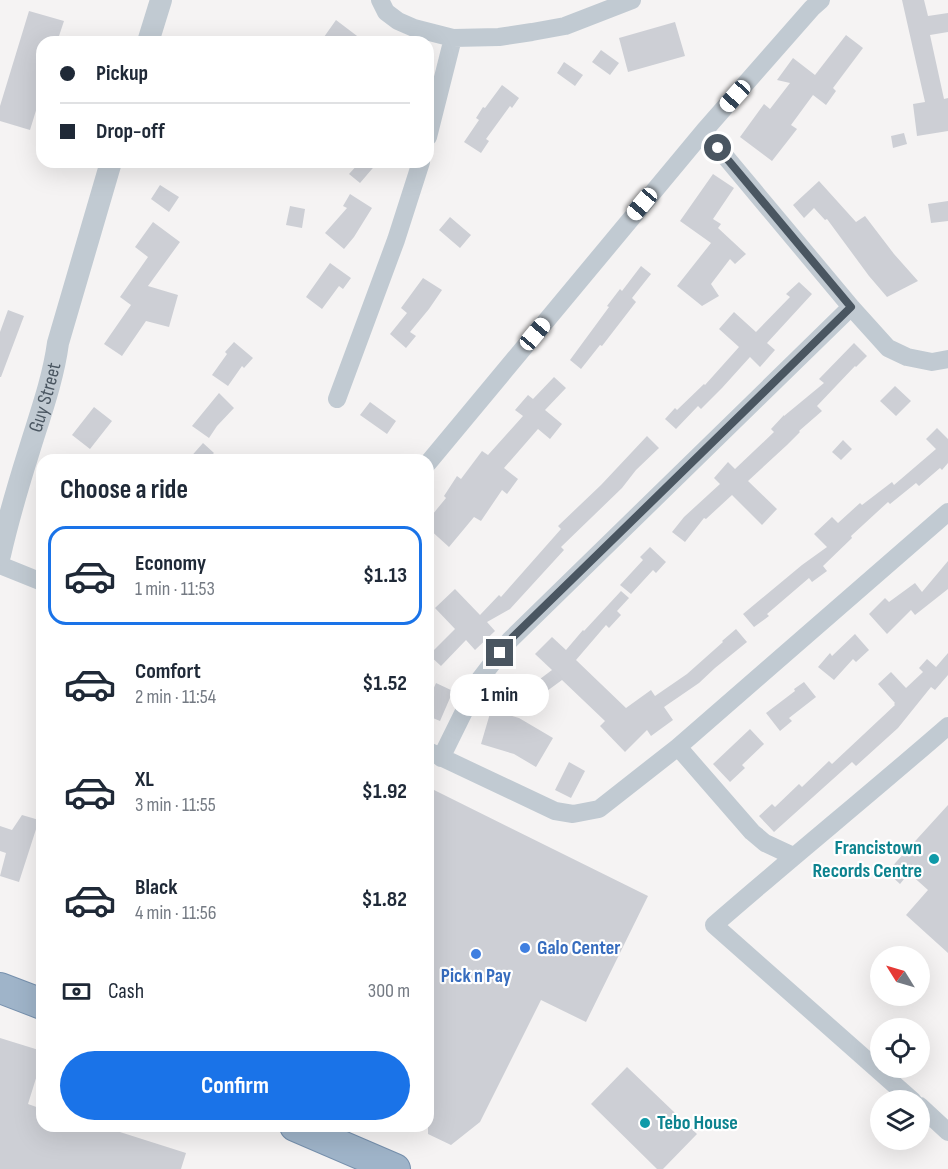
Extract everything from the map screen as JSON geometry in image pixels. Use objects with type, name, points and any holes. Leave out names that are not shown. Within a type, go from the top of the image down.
[{"type":"highway","points":[[0,988],[36,1002]]},
{"type":"highway","points":[[309,1132],[383,1165]]},
{"type":"street","points":[[150,36],[161,0]]},
{"type":"street","points":[[380,0],[386,12],[398,21],[414,28],[453,38],[499,37],[565,26],[632,0]]},
{"type":"street","points":[[434,456],[704,131],[821,0]]},
{"type":"street","points":[[434,113],[453,38]]},
{"type":"street","points":[[704,131],[888,348],[907,357],[932,362],[948,359]]},
{"type":"street","name":"Guy Street","points":[[0,555],[12,503],[55,363],[58,343],[109,168]]},
{"type":"street","points":[[337,399],[396,240],[419,168]]},
{"type":"street","points":[[851,307],[510,640],[480,679],[434,755],[555,811],[573,814],[599,809],[678,747],[948,512]]},
{"type":"street","name":"Guy Street","points":[[0,494],[46,361],[58,343]]},
{"type":"street","points":[[0,565],[36,580]]},
{"type":"street","points":[[900,1090],[714,926],[793,856],[948,726]]},
{"type":"street","points":[[678,747],[752,832],[765,843],[793,856]]},
{"type":"street","points":[[930,1115],[948,1131]]},
{"type":"building","points":[[902,0],[924,0],[928,16],[948,13],[948,32],[930,35],[944,99],[948,98],[948,131],[917,136],[913,104],[925,102]]},
{"type":"building","points":[[29,11],[64,21],[59,36],[36,36],[36,110],[30,130],[0,121],[0,106]]},
{"type":"building","points":[[336,20],[357,36],[325,36]]},
{"type":"building","points":[[675,22],[685,56],[628,72],[619,38]]},
{"type":"building","points":[[846,35],[863,48],[833,88],[836,91],[826,105],[813,95],[791,125],[797,129],[772,161],[740,137],[764,104],[770,109],[790,83],[777,80],[793,58],[815,75]]},
{"type":"building","points":[[601,50],[619,63],[610,75],[592,62]]},
{"type":"building","points":[[564,62],[583,75],[575,86],[557,73]]},
{"type":"building","points":[[502,85],[519,98],[512,108],[510,106],[486,139],[489,141],[481,153],[464,142],[479,120],[476,118],[483,107],[485,108]]},
{"type":"building","points":[[904,133],[907,144],[893,148],[891,136]]},
{"type":"building","points":[[354,168],[373,168],[360,183],[349,174]]},
{"type":"building","points":[[713,174],[734,188],[713,219],[721,224],[718,228],[746,254],[735,264],[730,259],[711,284],[719,296],[702,306],[677,286],[711,243],[680,221]]},
{"type":"building","points":[[819,181],[856,222],[865,216],[918,281],[887,297],[827,219],[825,220],[814,208],[804,218],[793,205]]},
{"type":"building","points":[[160,185],[179,197],[169,212],[151,199]]},
{"type":"building","points":[[350,194],[372,208],[344,249],[325,233],[347,208],[343,206]]},
{"type":"building","points":[[948,201],[948,221],[931,223],[928,204]]},
{"type":"building","points":[[290,206],[305,209],[302,228],[286,225]]},
{"type":"building","points":[[450,217],[471,235],[460,248],[439,230]]},
{"type":"building","points":[[153,222],[180,242],[148,286],[178,295],[169,327],[146,321],[122,356],[104,344],[131,305],[120,297],[148,257],[135,247]]},
{"type":"building","points":[[330,263],[351,278],[343,289],[339,286],[322,309],[306,297]]},
{"type":"building","points":[[641,266],[651,274],[632,298],[636,302],[581,369],[570,360],[609,307],[607,306]]},
{"type":"building","points":[[423,278],[442,290],[410,332],[416,336],[406,348],[390,334],[407,313],[401,308]]},
{"type":"building","points":[[799,282],[812,294],[767,343],[775,350],[760,367],[750,357],[701,409],[698,406],[676,429],[665,419],[675,408],[677,410],[705,385],[739,347],[719,329],[734,312],[756,332],[790,297],[786,294]]},
{"type":"building","points":[[8,310],[24,316],[0,377],[0,332]]},
{"type":"building","points":[[234,342],[253,358],[244,368],[242,366],[228,386],[212,375],[227,354],[225,352]]},
{"type":"building","points":[[854,343],[867,356],[817,406],[822,411],[748,481],[777,509],[762,525],[732,495],[706,519],[704,518],[685,542],[672,532],[684,517],[720,484],[714,478],[728,462],[735,469],[774,432],[771,429],[784,415],[824,383],[819,379]]},
{"type":"building","points":[[554,377],[566,388],[545,410],[562,424],[550,439],[538,429],[504,468],[518,479],[507,494],[502,490],[481,521],[474,517],[449,547],[434,533],[434,513],[446,498],[444,496],[457,476],[461,479],[482,451],[488,455],[523,416],[515,410],[528,395],[533,399]]},
{"type":"building","points":[[895,386],[911,401],[896,416],[880,401]]},
{"type":"building","points":[[219,393],[234,408],[209,438],[192,426]]},
{"type":"building","points":[[370,402],[396,421],[387,434],[360,415]]},
{"type":"building","points":[[94,407],[112,421],[90,449],[72,435]]},
{"type":"building","points":[[937,428],[948,439],[948,463],[942,470],[940,468],[919,486],[916,483],[890,504],[888,502],[823,566],[827,571],[812,582],[809,578],[754,627],[743,614],[827,547],[814,534],[832,517],[838,523],[860,503],[862,505],[892,482],[894,485],[936,449],[926,439]]},
{"type":"building","points":[[647,436],[659,448],[636,470],[622,488],[561,547],[564,550],[510,609],[487,622],[495,631],[475,650],[466,640],[441,666],[434,660],[434,650],[455,629],[435,608],[455,589],[480,615],[499,595],[501,597],[561,529],[558,526]]},
{"type":"building","points":[[843,440],[852,449],[841,460],[832,452]]},
{"type":"building","points":[[203,443],[214,453],[213,454],[193,454]]},
{"type":"building","points":[[650,547],[666,562],[656,573],[653,570],[631,594],[620,585],[643,560],[640,557]]},
{"type":"building","points":[[948,561],[948,589],[915,615],[911,610],[887,634],[869,614],[885,598],[889,602],[915,583],[922,592]]},
{"type":"building","points":[[621,591],[629,598],[617,611],[621,615],[609,628],[606,625],[576,660],[626,708],[651,690],[655,696],[687,674],[736,629],[747,642],[699,683],[664,707],[673,720],[651,736],[647,730],[625,752],[600,726],[605,721],[562,680],[532,702],[524,691],[552,670],[535,654],[552,637],[566,650]]},
{"type":"building","points":[[855,634],[869,650],[856,662],[853,659],[834,680],[818,667],[830,653],[832,656]]},
{"type":"building","points":[[948,653],[948,675],[935,690],[931,687],[898,728],[856,766],[852,762],[774,832],[759,816],[772,804],[775,807],[799,784],[802,787],[829,761],[832,764],[895,705],[878,684],[891,672],[906,688],[923,672],[919,668],[927,659],[936,667]]},
{"type":"building","points":[[804,682],[816,697],[789,718],[792,721],[780,731],[766,713]]},
{"type":"building","points":[[436,683],[453,691],[440,721],[434,718]]},
{"type":"building","points":[[491,710],[519,718],[553,738],[536,767],[514,754],[481,744]]},
{"type":"building","points":[[750,729],[764,744],[742,765],[745,768],[730,782],[713,764]]},
{"type":"building","points":[[569,762],[585,771],[571,798],[555,790]]},
{"type":"building","name":"Galo Center","points":[[434,790],[648,896],[586,1022],[541,1000],[480,1122],[451,1145],[428,1132],[434,1132]]},
{"type":"building","points":[[948,805],[948,953],[906,915],[928,890],[909,873],[900,884],[887,872]]},
{"type":"building","points":[[22,815],[36,819],[36,829],[19,882],[0,876],[6,853],[0,851],[0,826],[12,830]]},
{"type":"building","points":[[0,1038],[36,1049],[36,1078],[28,1104],[36,1107],[36,1132],[120,1132],[186,1153],[181,1169],[0,1169]]},
{"type":"building","points":[[627,1067],[697,1134],[663,1169],[657,1169],[591,1104]]},
{"type":"place","name":"Francistown Records Centre","points":[[934,859]]},
{"type":"place","name":"Galo Center","points":[[525,948]]},
{"type":"place","name":"Pick n Pay","points":[[476,954]]},
{"type":"place","name":"Tebo House","points":[[645,1123]]},
{"type":"route","points":[[500,653],[510,640],[851,307],[718,148]]}]
